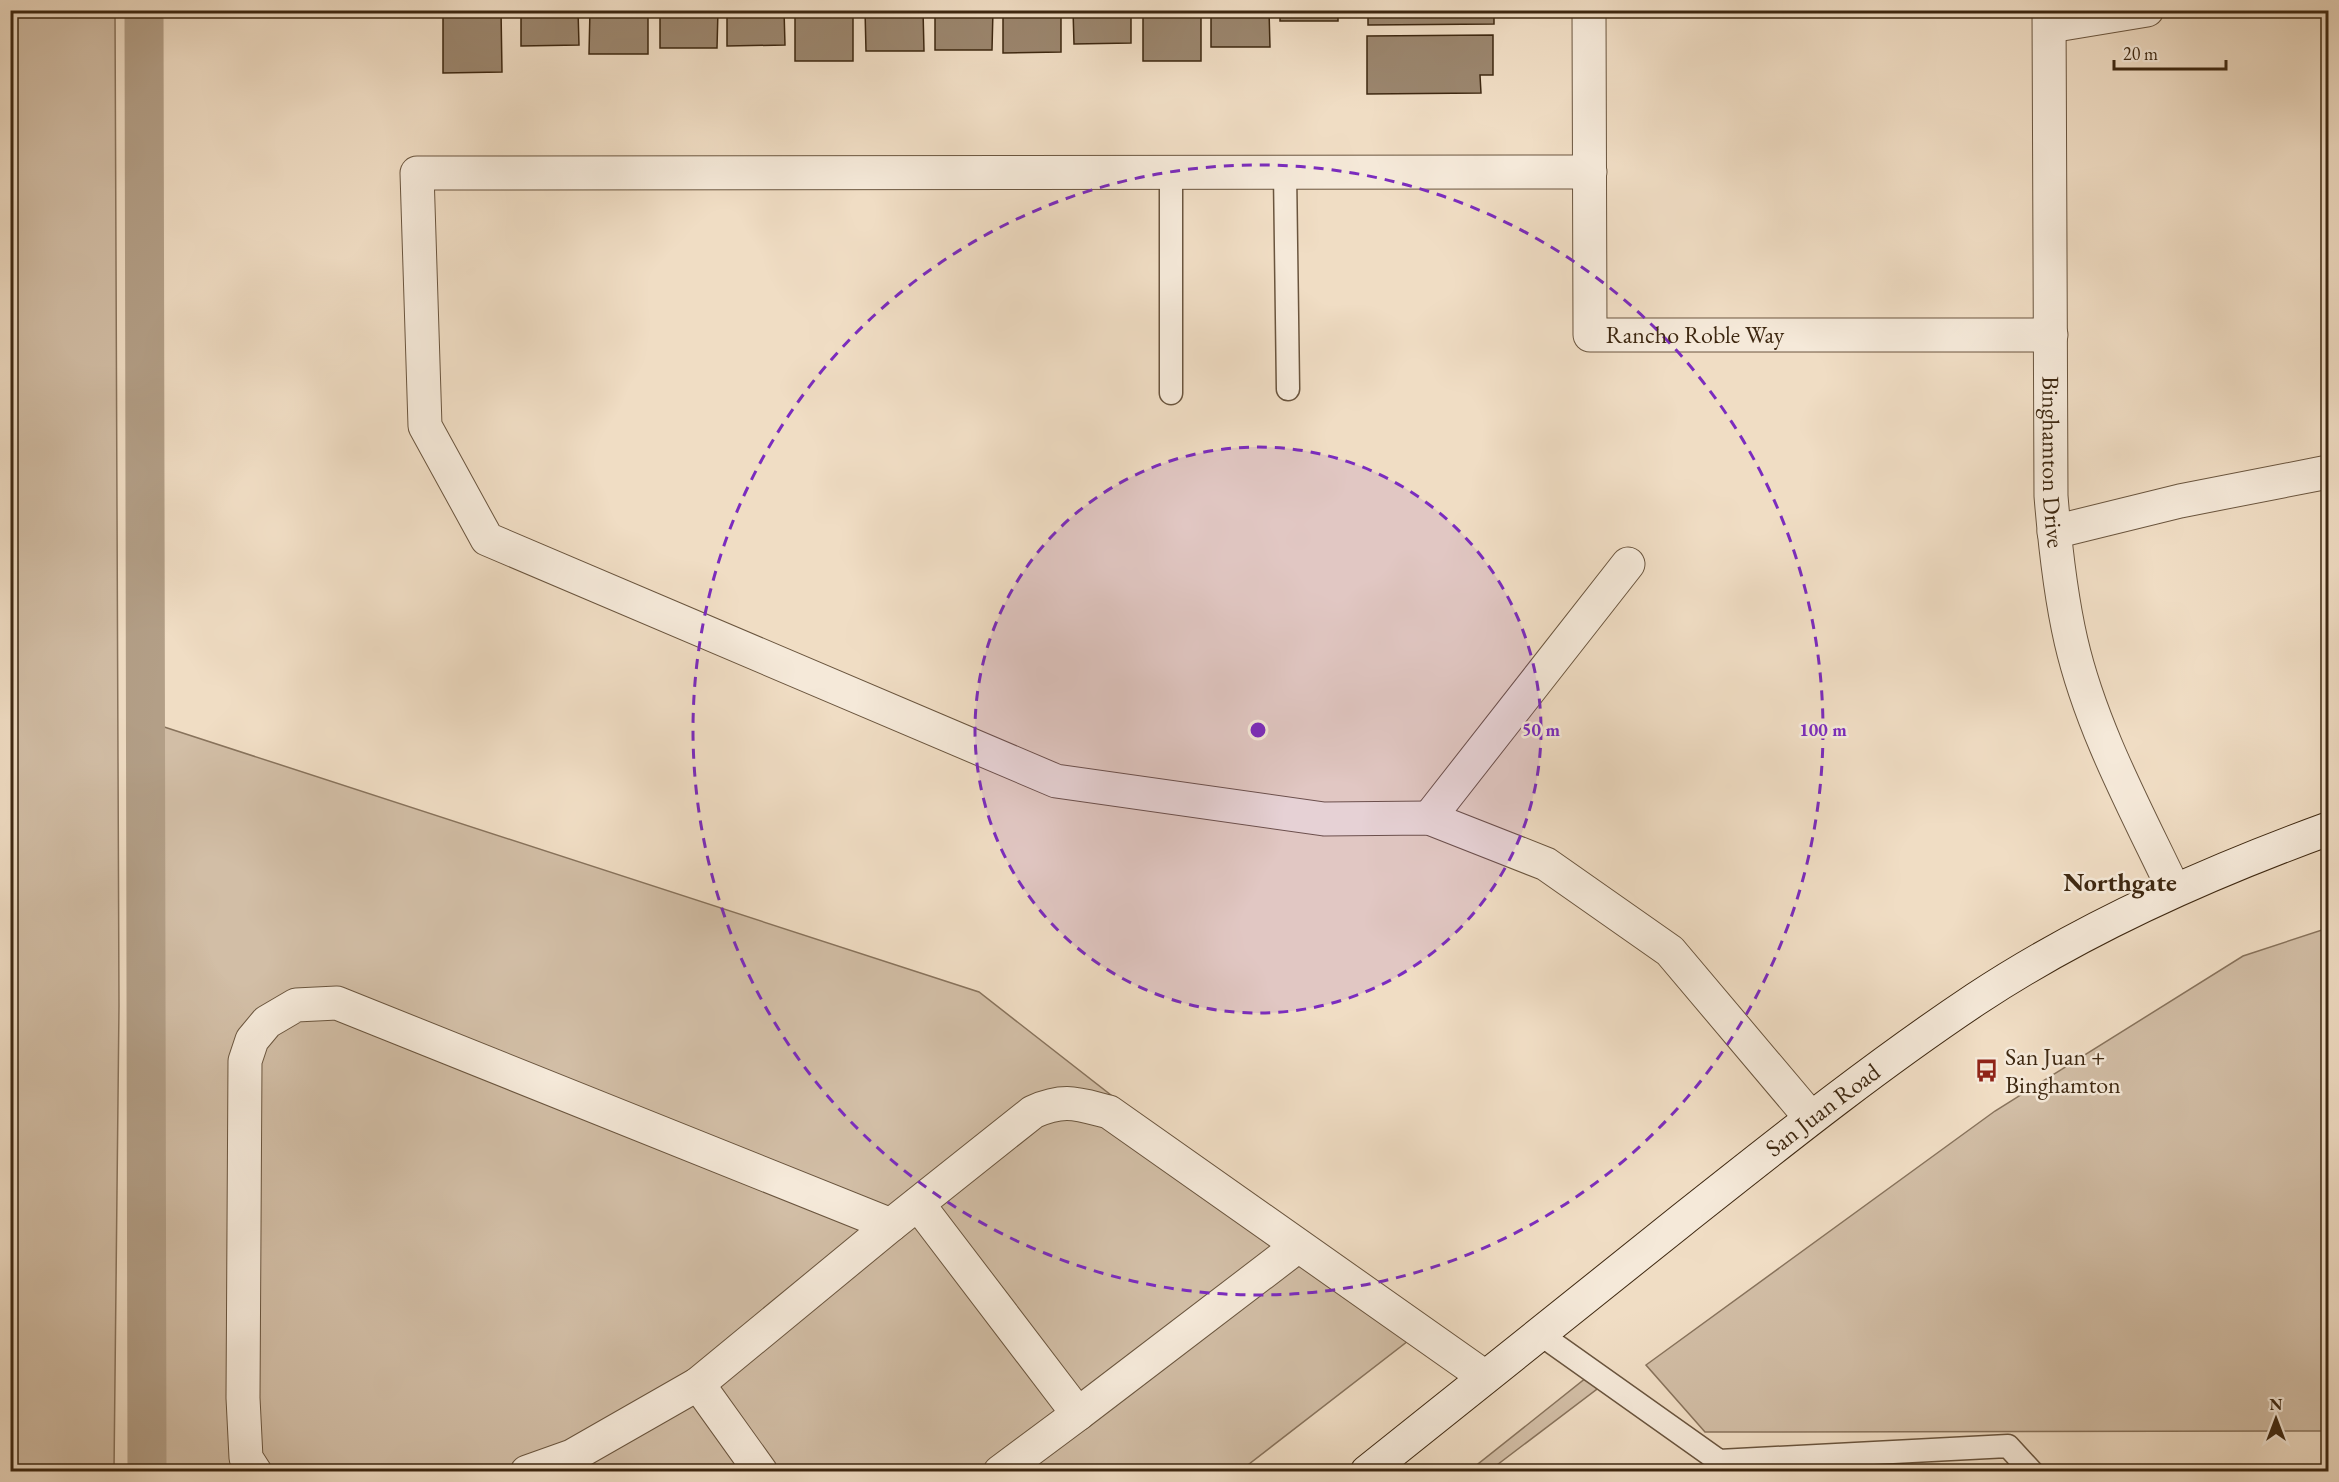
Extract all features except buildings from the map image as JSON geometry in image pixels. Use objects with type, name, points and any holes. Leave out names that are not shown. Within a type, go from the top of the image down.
[{"type":"street","name":"Rancho Roble Way","points":[[1590,10],[1590,335],[2051,335]]},
{"type":"street","points":[[2050,18],[2147,10]]},
{"type":"street","name":"Binghamton Drive","points":[[2050,18],[2051,496],[2058,569],[2071,641],[2081,677],[2107,746],[2174,891]]},
{"type":"street","points":[[1590,172],[417,174],[425,426],[487,538],[1056,781],[1324,819],[1429,818],[1546,864],[1670,951],[1811,1118]]},
{"type":"street","points":[[2054,532],[2180,501],[2328,472]]},
{"type":"street","points":[[1429,818],[1628,564]]},
{"type":"street","name":"San Juan Road","points":[[1367,1472],[1811,1118],[1978,998],[2079,938],[2174,891],[2266,852],[2328,829]]},
{"type":"street","points":[[255,1472],[246,1458],[243,1398],[244,1061],[252,1040],[267,1022],[296,1005],[337,1003],[891,1226]]},
{"type":"street","points":[[526,1472],[572,1456],[698,1384],[1033,1112],[1052,1104],[1074,1103],[1109,1112],[1485,1377]]},
{"type":"street","points":[[918,1204],[1078,1414]]},
{"type":"street","points":[[1000,1472],[1298,1246]]},
{"type":"street","points":[[698,1384],[761,1472]]},
{"type":"lane","points":[[1285,172],[1288,389]]},
{"type":"lane","points":[[1171,173],[1171,393]]},
{"type":"lane","points":[[1540,1334],[1719,1461],[2008,1446],[2032,1472]]},
{"type":"shaded area","points":[[10,11],[115,11],[119,1006],[114,1471],[11,1471]]},
{"type":"shaded area","points":[[155,724],[979,992],[1417,1334],[1240,1471],[165,1471]]},
{"type":"shaded area","points":[[2328,928],[2328,1431],[1705,1432],[1646,1365],[1995,1111],[2243,956]]},
{"type":"shaded area","points":[[1591,1374],[1605,1383],[1489,1471],[1468,1472]]},
{"type":"waterway","points":[[144,10],[147,1472]]},
{"type":"place","name":"San Juan + Binghamton","points":[[1987,1071]]},
{"type":"district","name":"Northgate","points":[[2120,882]]}]
